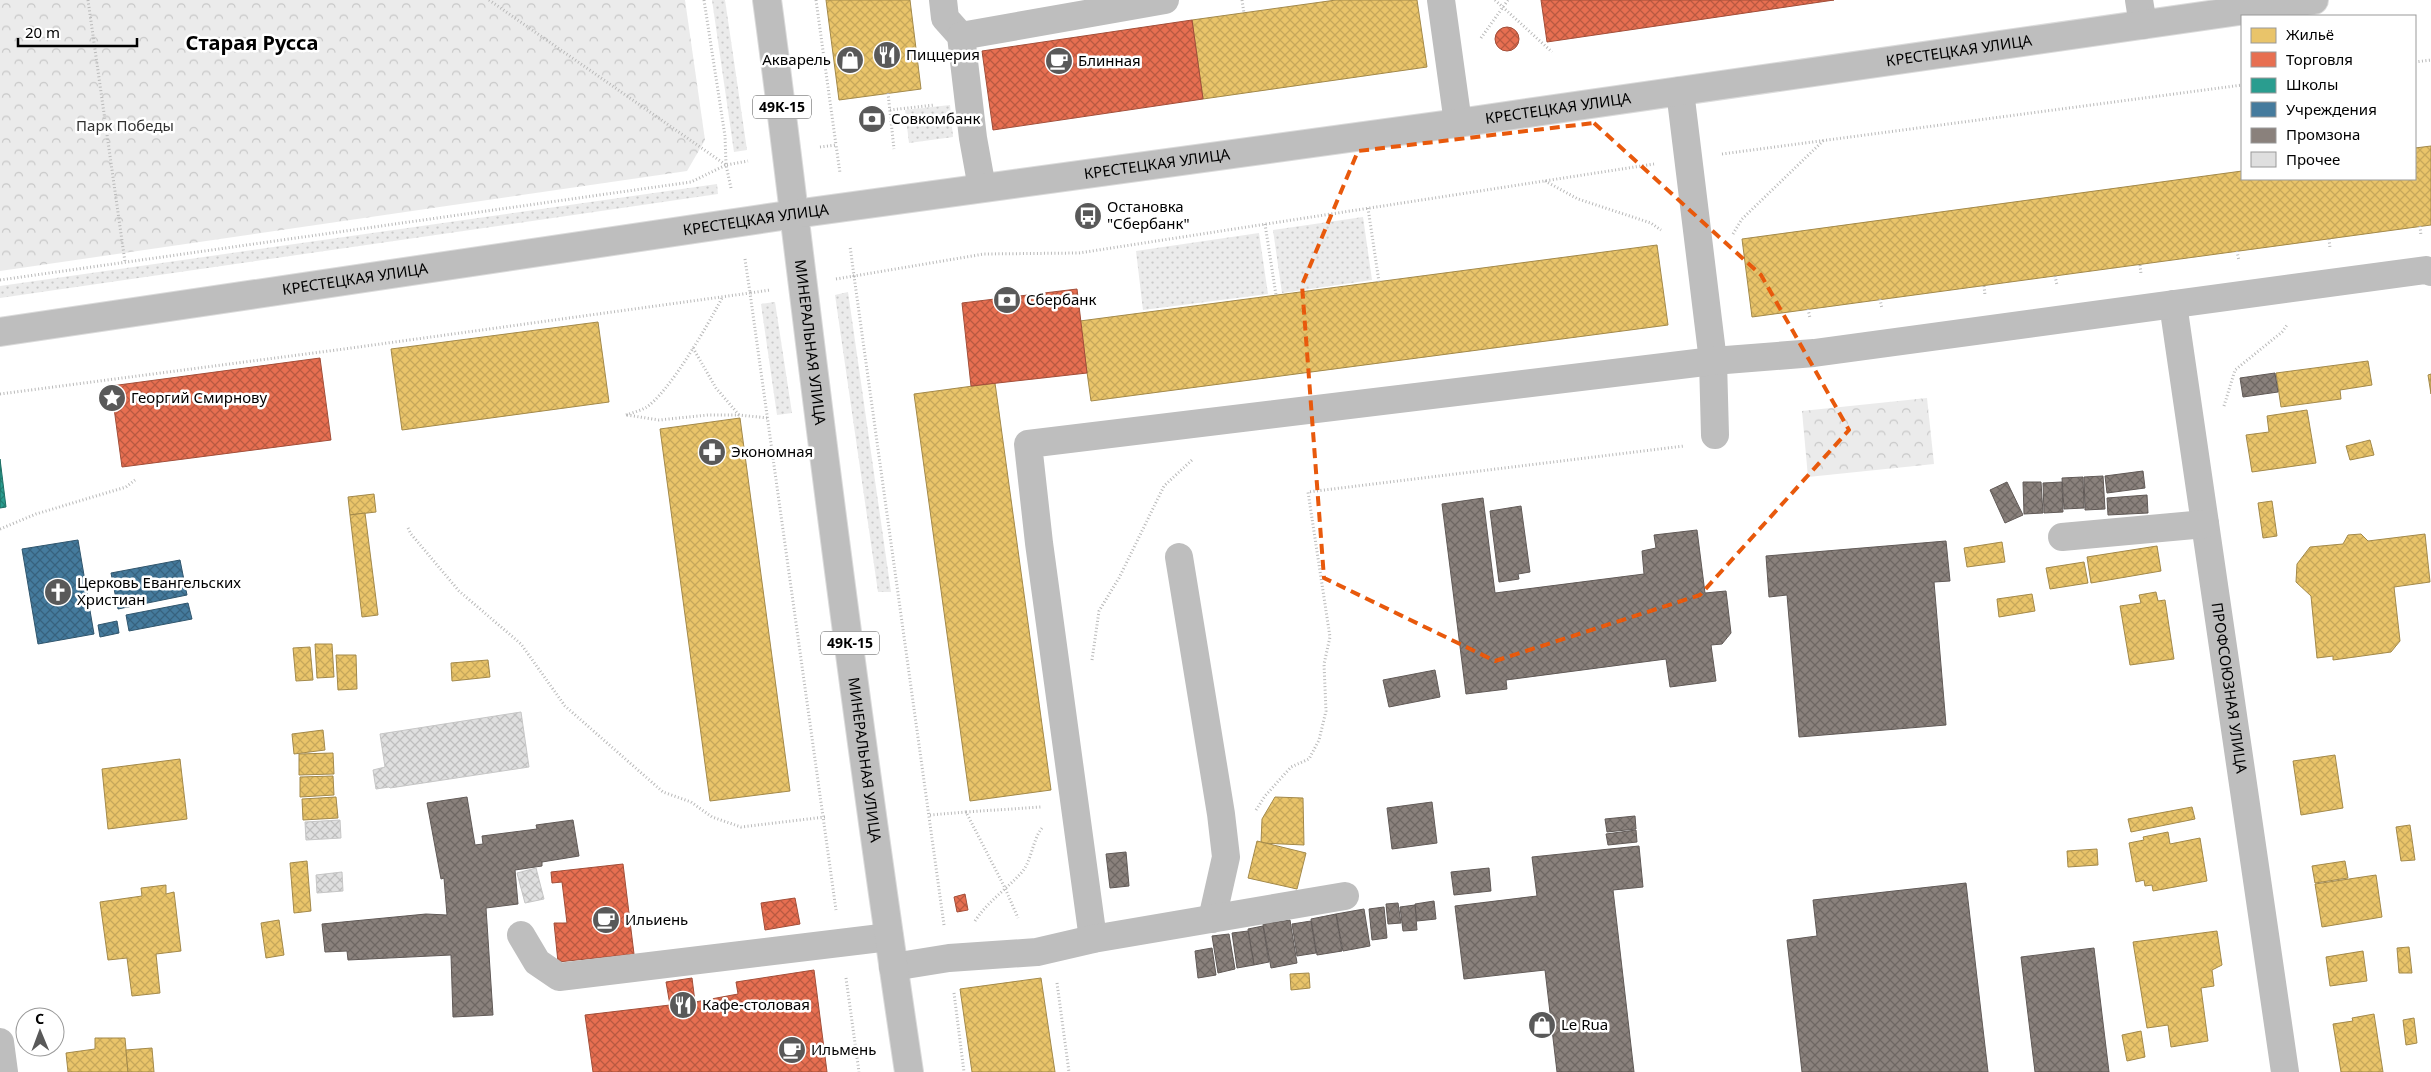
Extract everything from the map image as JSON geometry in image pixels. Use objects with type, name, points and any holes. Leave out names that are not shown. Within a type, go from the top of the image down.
[{"type":"main road","name":"МИНЕРАЛЬНАЯ УЛИЦА","points":[[767,0],[888,937],[909,1072]]},
{"type":"main road","points":[[943,0],[945,18],[961,36],[982,188]]},
{"type":"main road","points":[[961,36],[1165,0]]},
{"type":"main road","points":[[1441,0],[1458,123]]},
{"type":"main road","name":"КРЕСТЕЦКАЯ УЛИЦА","points":[[0,332],[795,214],[1680,91],[2141,13],[2314,0]]},
{"type":"main road","points":[[1680,91],[1713,360],[1716,435]]},
{"type":"main road","points":[[1093,939],[1065,803],[1028,444],[1713,360],[1814,353],[2426,270],[2431,272]]},
{"type":"main road","name":"ПРОФСОЮЗНАЯ УЛИЦА","points":[[2173,304],[2190,434],[2205,524],[2285,1072]]},
{"type":"main road","points":[[2062,537],[2205,524]]},
{"type":"main road","points":[[1179,557],[1221,814],[1226,857],[1212,919]]},
{"type":"main road","points":[[893,967],[949,958],[1037,952],[1093,939],[1345,896]]},
{"type":"main road","points":[[521,935],[537,962],[559,977],[888,937]]},
{"type":"main road","points":[[0,1042],[4,1072]]},
{"type":"path","points":[[88,0],[126,262]]},
{"type":"path","points":[[489,0],[726,165]]},
{"type":"path","points":[[704,0],[725,136],[726,165],[731,188]]},
{"type":"path","points":[[816,0],[840,174]]},
{"type":"path","points":[[1242,0],[1244,13]]},
{"type":"path","points":[[1495,0],[1552,52]]},
{"type":"path","points":[[2416,62],[2431,60]]},
{"type":"path","points":[[833,280],[984,254],[1079,253],[1688,159],[2241,85]]},
{"type":"path","points":[[888,93],[894,149]]},
{"type":"path","points":[[890,110],[969,101]]},
{"type":"path","points":[[1732,235],[1742,219],[1824,140]]},
{"type":"path","points":[[820,148],[836,145]]},
{"type":"path","points":[[0,280],[691,182],[726,165],[748,161]]},
{"type":"path","points":[[1545,181],[1578,199],[1651,223],[1699,258]]},
{"type":"path","points":[[1368,208],[1379,282]]},
{"type":"path","points":[[1265,224],[1276,295]]},
{"type":"path","points":[[850,246],[964,1072]]},
{"type":"path","points":[[745,259],[858,1072]]},
{"type":"path","points":[[2222,413],[2236,370],[2282,332],[2312,285]]},
{"type":"path","points":[[0,394],[773,290]]},
{"type":"path","points":[[722,297],[676,373],[646,408],[626,415],[659,420],[739,415],[768,418]]},
{"type":"path","points":[[693,347],[716,388],[739,415]]},
{"type":"path","points":[[1255,812],[1265,796],[1291,768],[1309,758],[1319,740],[1326,710],[1324,664],[1330,637],[1308,492],[1683,446],[1716,435]]},
{"type":"path","points":[[1091,667],[1099,611],[1119,578],[1164,486],[1193,460]]},
{"type":"path","points":[[0,529],[36,514],[126,487],[135,480]]},
{"type":"path","points":[[408,528],[459,591],[521,644],[565,706],[663,792],[690,802],[712,817],[741,827],[824,817]]},
{"type":"path","points":[[930,815],[1065,803]]},
{"type":"path","points":[[949,958],[983,908],[1023,870],[1037,834],[1065,803]]},
{"type":"path","points":[[966,812],[1005,888],[1018,920],[1056,982],[1069,1072]]},
{"type":"highlighted area","points":[[1594,123],[1761,275],[1849,430],[1700,595],[1495,661],[1324,578],[1302,285],[1358,151]]},
{"type":"green space","name":"Парк Победы","points":[[0,0],[685,0],[705,140],[687,171],[0,271]]},
{"type":"green space","points":[[712,0],[725,0],[747,150],[734,152]]},
{"type":"green space","points":[[950,105],[953,137],[909,143],[905,110]]},
{"type":"green space","points":[[717,184],[718,194],[0,298],[0,286]]},
{"type":"green space","points":[[1363,217],[1372,280],[1282,293],[1273,230]]},
{"type":"green space","points":[[1259,233],[1268,294],[1143,310],[1136,251]]},
{"type":"green space","points":[[848,292],[891,592],[878,592],[835,295]]},
{"type":"green space","points":[[775,302],[792,413],[777,415],[761,304]]},
{"type":"green space","points":[[1927,398],[1934,464],[1808,477],[1802,411]]},
{"type":"building: Жильё","points":[[826,0],[910,0],[921,89],[839,100]]},
{"type":"building: Жильё","points":[[1336,0],[1417,0],[1427,67],[1203,99],[1192,20]]},
{"type":"building: Жильё","points":[[2431,146],[2431,225],[1752,317],[1742,239],[2241,171],[2241,180],[2416,180],[2416,148]]},
{"type":"building: Жильё","points":[[1657,245],[1668,325],[1091,401],[1080,321]]},
{"type":"building: Жильё","points":[[598,322],[609,402],[402,430],[391,349]]},
{"type":"building: Жильё","points":[[2368,361],[2372,385],[2340,390],[2341,399],[2281,407],[2276,373]]},
{"type":"building: Жильё","points":[[2431,374],[2431,394],[2428,375]]},
{"type":"building: Жильё","points":[[995,383],[1051,790],[970,801],[914,394]]},
{"type":"building: Жильё","points":[[2307,410],[2316,463],[2252,472],[2246,435],[2269,432],[2267,416]]},
{"type":"building: Жильё","points":[[740,418],[790,791],[710,801],[660,429]]},
{"type":"building: Жильё","points":[[2370,440],[2374,455],[2350,460],[2346,446]]},
{"type":"building: Жильё","points":[[374,494],[376,512],[350,515],[348,497]]},
{"type":"building: Жильё","points":[[2272,501],[2277,536],[2263,538],[2258,503]]},
{"type":"building: Жильё","points":[[365,513],[378,615],[362,617],[350,515]]},
{"type":"building: Жильё","points":[[2361,534],[2368,541],[2425,534],[2430,582],[2394,587],[2400,641],[2391,652],[2333,660],[2333,656],[2317,658],[2311,596],[2296,582],[2297,564],[2310,547],[2343,544],[2348,535]]},
{"type":"building: Жильё","points":[[2002,542],[2005,562],[1967,567],[1964,548]]},
{"type":"building: Жильё","points":[[2157,546],[2161,571],[2091,583],[2087,557]]},
{"type":"building: Жильё","points":[[2084,562],[2088,583],[2050,589],[2046,568]]},
{"type":"building: Жильё","points":[[2156,592],[2158,601],[2165,600],[2174,659],[2130,665],[2120,606],[2141,603],[2139,595]]},
{"type":"building: Жильё","points":[[2032,594],[2035,611],[1999,617],[1997,599]]},
{"type":"building: Жильё","points":[[315,644],[332,644],[334,677],[317,678]]},
{"type":"building: Жильё","points":[[310,647],[313,680],[296,681],[293,648]]},
{"type":"building: Жильё","points":[[336,655],[356,655],[357,689],[338,690]]},
{"type":"building: Жильё","points":[[488,660],[490,677],[452,681],[451,663]]},
{"type":"building: Жильё","points":[[323,730],[325,750],[294,754],[292,734]]},
{"type":"building: Жильё","points":[[333,753],[334,774],[299,775],[299,754]]},
{"type":"building: Жильё","points":[[2335,755],[2343,808],[2301,815],[2293,761]]},
{"type":"building: Жильё","points":[[180,759],[187,819],[108,829],[102,769]]},
{"type":"building: Жильё","points":[[333,776],[334,795],[300,797],[300,777]]},
{"type":"building: Жильё","points":[[336,797],[338,818],[303,820],[302,799]]},
{"type":"building: Жильё","points":[[1275,797],[1303,798],[1304,845],[1261,843],[1262,819]]},
{"type":"building: Жильё","points":[[2192,807],[2195,819],[2131,832],[2128,819]]},
{"type":"building: Жильё","points":[[2410,825],[2415,860],[2401,861],[2396,827]]},
{"type":"building: Жильё","points":[[2168,832],[2170,844],[2200,838],[2207,881],[2153,891],[2152,885],[2145,886],[2144,880],[2136,882],[2129,843],[2144,840],[2143,837]]},
{"type":"building: Жильё","points":[[1257,841],[1306,853],[1297,889],[1248,878]]},
{"type":"building: Жильё","points":[[2097,849],[2098,865],[2068,867],[2067,851]]},
{"type":"building: Жильё","points":[[307,861],[311,911],[294,913],[290,863]]},
{"type":"building: Жильё","points":[[2345,861],[2348,878],[2315,883],[2312,866]]},
{"type":"building: Жильё","points":[[2376,875],[2382,917],[2322,927],[2315,884]]},
{"type":"building: Жильё","points":[[166,885],[166,894],[174,892],[181,951],[156,954],[160,993],[132,996],[127,958],[108,960],[100,902],[142,896],[141,888]]},
{"type":"building: Жильё","points":[[279,920],[284,955],[266,958],[261,923]]},
{"type":"building: Жильё","points":[[2217,931],[2222,965],[2212,970],[2214,986],[2201,988],[2208,1041],[2171,1047],[2168,1025],[2147,1028],[2133,942]]},
{"type":"building: Жильё","points":[[2409,947],[2412,973],[2399,973],[2397,948]]},
{"type":"building: Жильё","points":[[2363,951],[2367,981],[2330,986],[2326,957]]},
{"type":"building: Жильё","points":[[1309,973],[1310,988],[1291,990],[1290,974]]},
{"type":"building: Жильё","points":[[1041,978],[1055,1072],[972,1072],[960,989]]},
{"type":"building: Жильё","points":[[2374,1014],[2383,1072],[2341,1072],[2333,1024],[2353,1021],[2352,1018]]},
{"type":"building: Жильё","points":[[2414,1018],[2417,1043],[2406,1045],[2403,1020]]},
{"type":"building: Жильё","points":[[2141,1031],[2145,1057],[2127,1061],[2122,1035]]},
{"type":"building: Жильё","points":[[95,1038],[125,1038],[128,1072],[68,1072],[66,1053],[95,1049]]},
{"type":"building: Жильё","points":[[152,1048],[154,1072],[128,1072],[126,1050]]},
{"type":"building: Торговля","points":[[1541,0],[1834,0],[1547,42]]},
{"type":"building: Торговля","points":[[1192,20],[1203,99],[993,130],[982,51]]},
{"type":"building: Торговля","points":[[1507,27],[1516,30],[1519,39],[1516,48],[1507,51],[1498,48],[1495,39],[1498,30]]},
{"type":"building: Торговля","points":[[1077,289],[1087,373],[971,386],[962,303]]},
{"type":"building: Торговля","points":[[320,358],[331,440],[122,467],[111,386]]},
{"type":"building: Торговля","points":[[623,864],[634,954],[558,962],[554,923],[567,923],[562,882],[552,883],[551,872]]},
{"type":"building: Торговля","points":[[965,894],[968,910],[957,912],[954,897]]},
{"type":"building: Торговля","points":[[795,898],[800,924],[765,930],[761,903]]},
{"type":"building: Торговля","points":[[814,970],[827,1072],[593,1072],[585,1015],[670,1005],[666,982],[692,978],[695,1002],[738,994],[736,982]]},
{"type":"building: Школы","points":[[0,459],[6,507],[0,508]]},
{"type":"building: Учреждения","name":"Церковь Евангельских Христиан","points":[[78,540],[94,634],[38,644],[22,549]]},
{"type":"building: Учреждения","points":[[180,560],[187,595],[118,609],[111,573]]},
{"type":"building: Учреждения","points":[[188,603],[192,619],[129,631],[126,615]]},
{"type":"building: Учреждения","points":[[117,621],[119,633],[100,637],[98,625]]},
{"type":"building: Промзона","points":[[2275,373],[2278,392],[2243,397],[2240,378]]},
{"type":"building: Промзона","points":[[2143,471],[2145,488],[2107,493],[2105,476]]},
{"type":"building: Промзона","points":[[2103,476],[2105,509],[2085,510],[2084,477]]},
{"type":"building: Промзона","points":[[2083,477],[2084,508],[2064,509],[2062,478]]},
{"type":"building: Промзона","points":[[2007,482],[2023,515],[2005,523],[1990,490]]},
{"type":"building: Промзона","points":[[2023,482],[2041,482],[2043,513],[2024,514]]},
{"type":"building: Промзона","points":[[2062,482],[2063,512],[2044,513],[2043,483]]},
{"type":"building: Промзона","points":[[2147,495],[2148,513],[2108,515],[2107,498]]},
{"type":"building: Промзона","points":[[1483,498],[1495,593],[1644,574],[1642,551],[1656,548],[1654,535],[1697,530],[1705,593],[1726,591],[1731,633],[1722,644],[1711,645],[1716,681],[1670,687],[1666,659],[1506,680],[1507,689],[1466,694],[1442,504]]},
{"type":"building: Промзона","points":[[1521,506],[1530,572],[1518,574],[1519,579],[1499,582],[1490,511]]},
{"type":"building: Промзона","points":[[1946,541],[1950,581],[1934,582],[1946,725],[1799,737],[1787,595],[1769,597],[1766,556]]},
{"type":"building: Промзона","points":[[1435,670],[1440,697],[1389,707],[1383,680]]},
{"type":"building: Промзона","points":[[467,797],[475,845],[483,844],[482,836],[537,829],[536,825],[573,820],[579,856],[542,862],[542,866],[515,870],[518,904],[486,908],[493,1015],[453,1017],[451,955],[348,960],[347,951],[325,952],[322,924],[426,914],[447,915],[444,878],[441,879],[427,803]]},
{"type":"building: Промзона","points":[[1432,802],[1437,843],[1392,849],[1387,808]]},
{"type":"building: Промзона","points":[[1635,816],[1636,829],[1607,832],[1605,819]]},
{"type":"building: Промзона","points":[[1636,830],[1637,842],[1608,845],[1606,834]]},
{"type":"building: Промзона","points":[[1639,846],[1643,887],[1613,890],[1634,1072],[1557,1072],[1545,970],[1464,979],[1455,906],[1537,896],[1532,857]]},
{"type":"building: Промзона","points":[[1126,852],[1129,886],[1110,888],[1106,854]]},
{"type":"building: Промзона","points":[[1489,868],[1491,891],[1454,895],[1451,872]]},
{"type":"building: Промзона","points":[[1966,883],[1988,1072],[1802,1072],[1787,940],[1817,936],[1813,900]]},
{"type":"building: Промзона","points":[[1434,901],[1436,919],[1417,921],[1415,904]]},
{"type":"building: Промзона","points":[[1398,903],[1401,923],[1388,924],[1386,904]]},
{"type":"building: Промзона","points":[[1415,905],[1417,930],[1403,931],[1400,907]]},
{"type":"building: Промзона","points":[[1384,907],[1387,938],[1372,940],[1369,909]]},
{"type":"building: Промзона","points":[[1364,909],[1370,946],[1343,951],[1336,914]]},
{"type":"building: Промзона","points":[[1336,914],[1342,951],[1317,955],[1311,919]]},
{"type":"building: Промзона","points":[[1290,920],[1297,963],[1271,968],[1263,924]]},
{"type":"building: Промзона","points":[[1311,921],[1316,953],[1297,956],[1292,924]]},
{"type":"building: Промзона","points":[[1263,926],[1269,962],[1254,965],[1248,929]]},
{"type":"building: Промзона","points":[[1248,931],[1254,965],[1237,968],[1232,933]]},
{"type":"building: Промзона","points":[[1229,934],[1235,969],[1218,973],[1212,936]]},
{"type":"building: Промзона","points":[[1212,948],[1216,975],[1198,978],[1195,951]]},
{"type":"building: Промзона","points":[[2094,948],[2109,1072],[2035,1072],[2021,957]]},
{"type":"building: Прочее","points":[[521,712],[529,767],[376,789],[373,770],[385,767],[380,734]]},
{"type":"building: Прочее","points":[[340,820],[341,838],[306,840],[305,822]]},
{"type":"building: Прочее","points":[[536,868],[544,899],[525,903],[517,873]]},
{"type":"building: Прочее","points":[[342,872],[343,891],[317,893],[316,875]]},
{"type":"place","name":"Пиццерия","points":[[887,55]]},
{"type":"place","name":"Акварель","points":[[850,60]]},
{"type":"place","name":"Блинная","points":[[1059,61]]},
{"type":"place","name":"Совкомбанк","points":[[872,119]]},
{"type":"place","name":"Остановка \"Сбербанк\"","points":[[1088,216]]},
{"type":"place","name":"Сбербанк","points":[[1007,300]]},
{"type":"place","name":"Георгий Смирнову","points":[[112,398]]},
{"type":"place","name":"Экономная","points":[[712,452]]},
{"type":"place","name":"Церковь Евангельских Христиан","points":[[58,592]]},
{"type":"place","name":"Ильиень","points":[[606,920]]},
{"type":"place","name":"Кафе-столовая","points":[[683,1005]]},
{"type":"place","name":"Le Rua","points":[[1542,1025]]},
{"type":"place","name":"Ильмень","points":[[792,1050]]},
{"type":"district","name":"Старая Русса","points":[[252,43]]}]
